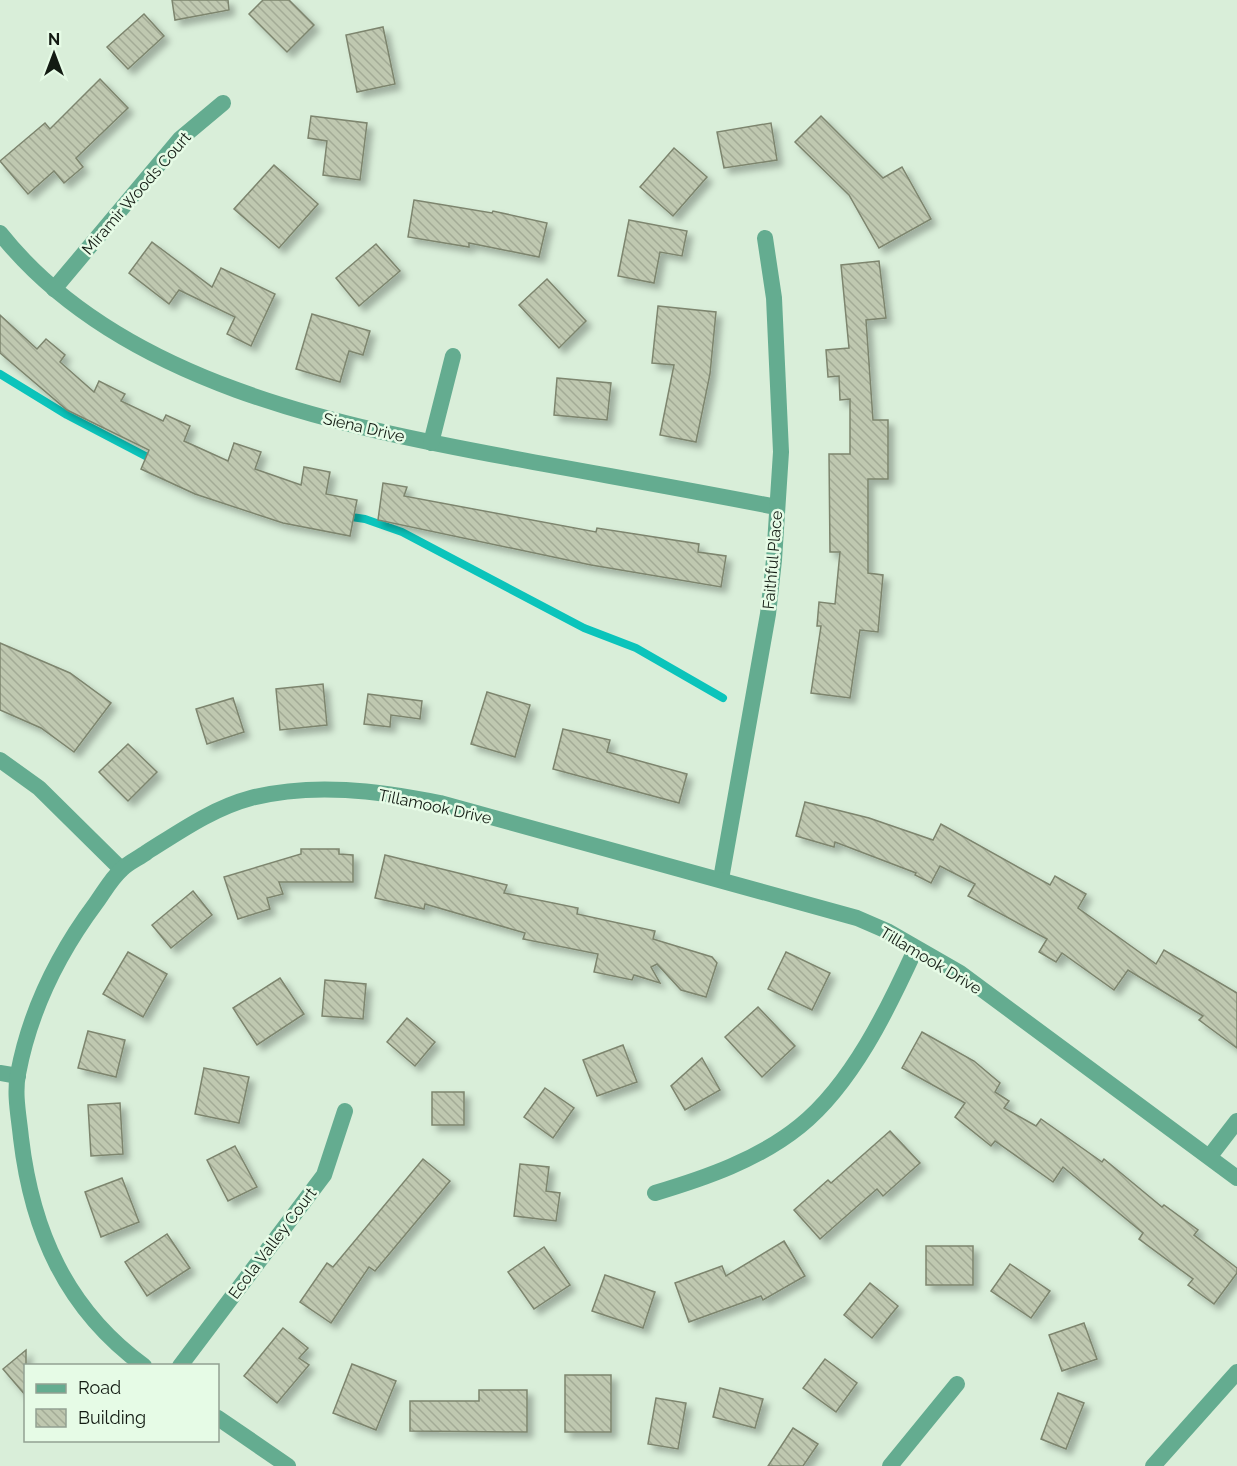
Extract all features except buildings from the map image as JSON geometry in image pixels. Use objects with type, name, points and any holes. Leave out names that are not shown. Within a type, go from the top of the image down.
[{"type":"street","name":"Miramir Woods Court","points":[[54,288],[180,139],[223,103]]},
{"type":"street","name":"Siena Drive","points":[[0,233],[54,288],[112,330],[179,367],[241,393],[318,416],[431,443],[776,507]]},
{"type":"street","name":"Faithful Place","points":[[721,879],[768,614],[781,452],[774,298],[765,238]]},
{"type":"street","points":[[431,443],[453,356]]},
{"type":"street","points":[[0,760],[39,788],[122,869]]},
{"type":"street","name":"Tillamook Drive","points":[[143,1364],[122,1349],[78,1300],[49,1252],[32,1200],[23,1155],[17,1104],[18,1076],[39,999],[70,938],[122,869],[195,822],[251,798],[328,788],[388,793],[440,803],[857,918],[887,931],[915,950],[960,973],[1237,1178]]},
{"type":"street","points":[[655,1193],[730,1167],[801,1125],[834,1089],[868,1041],[915,950]]},
{"type":"street","points":[[0,1072],[18,1076]]},
{"type":"street","name":"Ecola Valley Court","points":[[181,1364],[324,1175],[345,1111]]},
{"type":"street","points":[[1210,1156],[1237,1121]]},
{"type":"street","points":[[1153,1466],[1237,1372]]},
{"type":"street","points":[[890,1466],[957,1384]]},
{"type":"street","points":[[219,1419],[288,1466]]},
{"type":"waterway","points":[[0,374],[67,415],[153,460]]},
{"type":"waterway","points":[[345,516],[365,519],[402,532],[584,628],[636,648],[723,698]]}]
